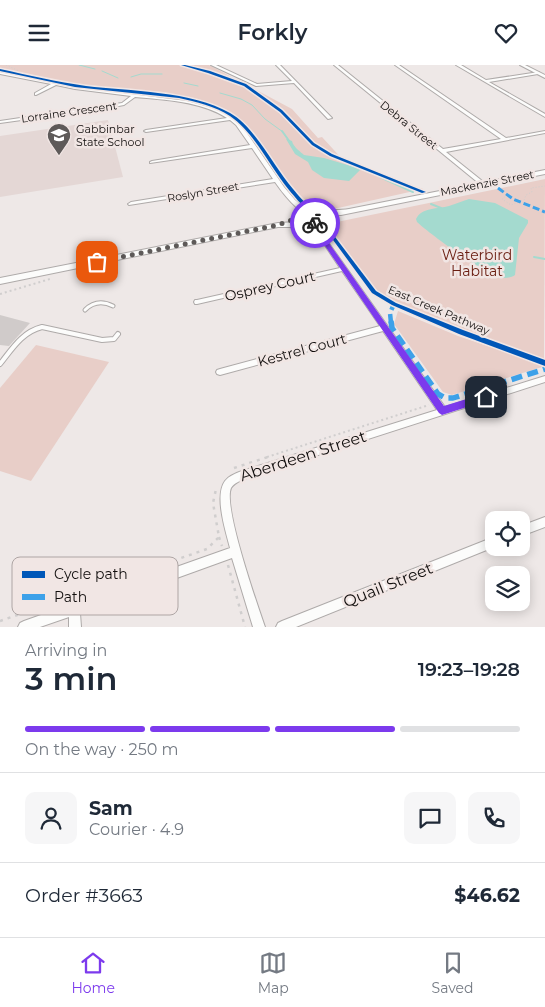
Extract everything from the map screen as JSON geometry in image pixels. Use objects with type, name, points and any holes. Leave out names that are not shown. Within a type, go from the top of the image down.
[{"type":"main road","name":"Mackenzie Street","points":[[318,217],[545,172]]},
{"type":"main road","points":[[0,281],[318,217]]},
{"type":"main road","points":[[302,221],[318,217]]},
{"type":"street","points":[[213,65],[256,85],[295,82]]},
{"type":"street","points":[[278,65],[330,118]]},
{"type":"street","name":"Debra Street","points":[[336,65],[483,184]]},
{"type":"street","points":[[397,65],[505,139]]},
{"type":"street","points":[[458,65],[545,116]]},
{"type":"street","points":[[522,65],[545,77]]},
{"type":"street","points":[[9,73],[55,85],[194,103],[213,109],[231,119],[241,128],[293,201],[302,221],[326,243],[442,411]]},
{"type":"street","points":[[486,81],[538,73]]},
{"type":"street","points":[[36,94],[55,85]]},
{"type":"street","name":"Lorraine Crescent","points":[[0,122],[108,107],[123,103],[134,95]]},
{"type":"street","points":[[146,131],[231,119]]},
{"type":"street","points":[[442,151],[545,131]]},
{"type":"street","points":[[152,162],[253,146]]},
{"type":"street","name":"Roslyn Street","points":[[131,204],[276,179]]},
{"type":"street","points":[[293,201],[318,217],[326,243]]},
{"type":"street","name":"Osprey Court","points":[[197,303],[344,269]]},
{"type":"street","name":"Kestrel Court","points":[[220,372],[384,328]]},
{"type":"street","name":"Aberdeen Street","points":[[236,551],[224,500],[226,487],[232,480],[242,475],[545,379]]},
{"type":"street","points":[[530,528],[545,522]]},
{"type":"street","name":"Quail Street","points":[[282,627],[485,546]]},
{"type":"street","points":[[178,572],[236,551],[259,627]]},
{"type":"street","points":[[24,627],[57,615]]},
{"type":"lane","points":[[85,310],[89,305],[107,302],[113,306]]},
{"type":"lane","points":[[0,364],[28,332],[38,327],[102,340],[114,339],[118,334]]},
{"type":"path","points":[[6,65],[9,73],[29,77]]},
{"type":"path","points":[[523,203],[526,195],[532,192],[531,189],[545,186]]},
{"type":"path","points":[[507,195],[502,199],[511,205],[519,201]]},
{"type":"path","points":[[318,217],[330,224],[327,229]]},
{"type":"path","points":[[0,294],[52,279]]},
{"type":"path","points":[[219,537],[245,627]]},
{"type":"shaded area","name":"Gabbinbar State School","points":[[108,120],[123,177],[0,197],[0,136]]},
{"type":"shaded area","points":[[286,139],[292,141],[295,147],[304,155],[324,158],[361,169],[349,181],[324,178],[312,170],[308,162],[295,154]]},
{"type":"shaded area","points":[[469,199],[495,203],[528,220],[519,238],[514,276],[504,278],[485,271],[446,245],[417,222],[416,219],[419,215],[426,210],[449,206]]},
{"type":"green space","points":[[0,65],[209,65],[292,109],[318,138],[322,137],[344,161],[423,189],[338,208],[314,210],[292,190],[248,127],[237,117],[222,108],[203,102],[160,94],[58,83],[0,70]]},
{"type":"green space","name":"Waterbird Habitat","points":[[545,179],[544,359],[464,331],[396,302],[376,290],[329,228],[332,223]]},
{"type":"green space","points":[[398,311],[458,336],[541,364],[542,367],[452,395],[443,392],[394,324]]},
{"type":"green space","points":[[36,345],[109,362],[31,481],[0,471],[0,388]]},
{"type":"building","points":[[0,315],[30,323],[9,346],[0,345]]},
{"type":"waterway","points":[[79,65],[95,69]]},
{"type":"waterway","points":[[102,71],[118,78]]},
{"type":"waterway","points":[[131,77],[141,74],[162,74]]},
{"type":"waterway","points":[[184,83],[198,86]]},
{"type":"waterway","points":[[220,93],[241,99],[252,105],[265,119],[282,132]]},
{"type":"waterway","points":[[282,132],[290,142]]},
{"type":"waterway","points":[[380,177],[413,192]]},
{"type":"waterway","points":[[431,204],[441,208]]},
{"type":"waterway","points":[[534,257],[545,259]]},
{"type":"marked path","points":[[498,188],[513,199],[545,212]]},
{"type":"marked path","points":[[394,304],[390,313],[392,328],[438,394],[445,398],[453,398],[545,369]]},
{"type":"cycle path","points":[[182,65],[245,85],[281,111],[313,144],[331,155],[424,192]]},
{"type":"cycle path","name":"East Creek Pathway","points":[[0,70],[75,86],[179,97],[198,101],[230,114],[252,136],[299,199],[310,208],[321,211],[329,224],[327,229],[374,292],[394,304],[461,332],[545,363]]},
{"type":"way so far","points":[[97,262],[278,225],[298,218],[300,223],[304,225],[315,223]]},
{"type":"place","name":"Gabbinbar State School","points":[[59,156]]},
{"type":"route","points":[[315,223],[326,243],[442,411],[486,397]]}]
